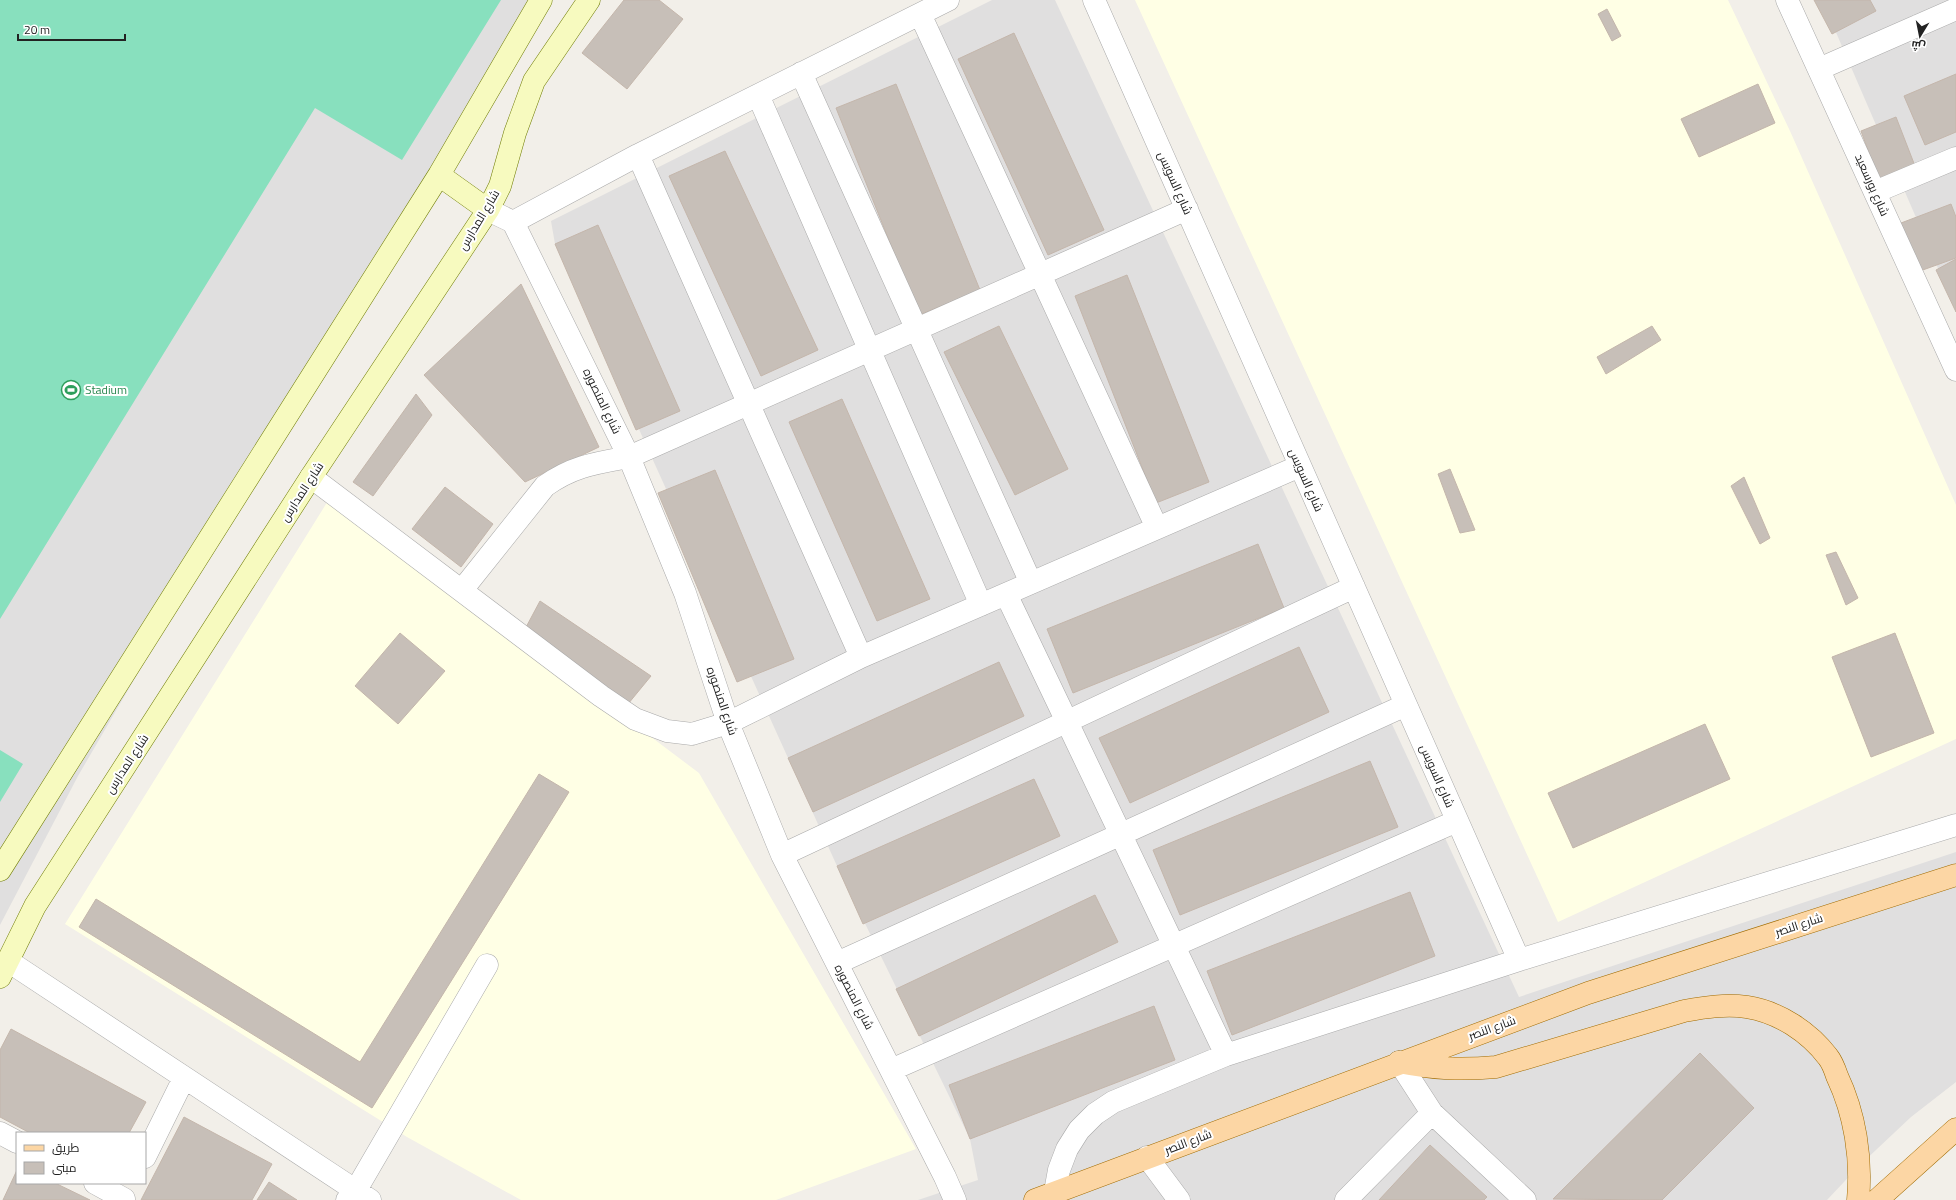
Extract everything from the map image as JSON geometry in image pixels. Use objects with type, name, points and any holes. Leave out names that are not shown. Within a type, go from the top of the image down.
[{"type":"main road","name":"شارع النصر","points":[[1034,1200],[1399,1062],[1588,993],[1956,875]]},
{"type":"main road","points":[[1399,1062],[1431,1068],[1463,1070],[1496,1067],[1684,1011],[1716,1005],[1748,1007],[1779,1017],[1806,1034],[1829,1058],[1843,1088],[1853,1120],[1858,1153],[1858,1200]]},
{"type":"main road","points":[[1877,1200],[1956,1129]]},
{"type":"street","points":[[0,870],[438,175],[541,0]]},
{"type":"street","name":"شارع المدارس","points":[[4,969],[35,906],[311,477],[488,210],[500,186],[514,133],[534,81],[589,0]]},
{"type":"street","points":[[438,175],[488,210],[513,222],[638,155],[948,0]]},
{"type":"street","name":"شارع السويس","points":[[1094,0],[1518,960]]},
{"type":"street","name":"شارع بورسعيد","points":[[1787,0],[1956,370]]},
{"type":"street","points":[[1819,69],[1956,9]]},
{"type":"street","points":[[920,14],[1157,528]]},
{"type":"street","points":[[802,73],[1031,583]]},
{"type":"street","points":[[758,95],[981,605]]},
{"type":"street","points":[[638,155],[862,657]]},
{"type":"street","points":[[1875,192],[1956,158]]},
{"type":"street","points":[[462,590],[545,486],[561,475],[576,468],[629,457],[1187,209]]},
{"type":"street","name":"شارع المنصوره","points":[[513,222],[629,457],[685,593],[728,723],[782,855],[945,1177],[955,1200]]},
{"type":"street","points":[[311,477],[601,696],[635,719],[667,731],[692,734],[728,723],[862,657],[1300,466]]},
{"type":"street","points":[[782,855],[1354,587]]},
{"type":"street","points":[[1006,594],[1226,1055]]},
{"type":"street","points":[[837,962],[1406,706]]},
{"type":"street","points":[[891,1070],[1457,821]]},
{"type":"street","points":[[1055,1192],[1059,1170],[1067,1149],[1079,1130],[1095,1114],[1113,1102],[1226,1055],[1518,960],[1956,825]]},
{"type":"street","points":[[4,969],[184,1078],[357,1197],[487,966]]},
{"type":"street","points":[[1399,1062],[1432,1113],[1521,1199]]},
{"type":"street","points":[[146,1155],[184,1078]]},
{"type":"street","points":[[1346,1200],[1432,1113]]},
{"type":"street","points":[[0,1133],[16,1141]]},
{"type":"street","points":[[1147,1157],[1179,1200]]},
{"type":"street","points":[[98,1184],[126,1194]]},
{"type":"shaded area","points":[[0,0],[535,0],[398,226],[78,776],[0,925]]},
{"type":"shaded area","points":[[992,0],[1055,0],[1519,997],[1956,852],[1956,1082],[1911,1117],[1860,1165],[1827,1200],[918,1200],[978,1180],[970,1139],[837,866],[555,244],[551,221]]},
{"type":"shaded area","points":[[1135,0],[1728,0],[1790,131],[1956,505],[1956,739],[1558,922]]},
{"type":"shaded area","points":[[1822,0],[1956,0],[1956,310]]},
{"type":"shaded area","points":[[331,496],[699,773],[916,1149],[776,1200],[521,1200],[407,1137],[65,924]]},
{"type":"green space","name":"Stadium","points":[[0,0],[501,0],[402,160],[315,108],[0,619]]},
{"type":"green space","points":[[0,750],[23,764],[0,802]]},
{"type":"building","points":[[624,0],[659,0],[683,19],[627,89],[582,53]]},
{"type":"building","points":[[1814,0],[1870,0],[1876,11],[1832,34]]},
{"type":"building","points":[[1607,9],[1621,36],[1612,41],[1598,14]]},
{"type":"building","points":[[1014,33],[1104,230],[1048,255],[958,59]]},
{"type":"building","points":[[1956,74],[1956,132],[1925,145],[1904,96]]},
{"type":"building","points":[[896,84],[980,290],[919,315],[836,108]]},
{"type":"building","points":[[1758,84],[1775,123],[1699,157],[1681,119]]},
{"type":"building","points":[[1896,117],[1915,166],[1879,180],[1861,131]]},
{"type":"building","points":[[725,151],[818,350],[761,376],[669,176]]},
{"type":"building","points":[[1951,204],[1956,217],[1956,258],[1920,271],[1901,223]]},
{"type":"building","points":[[598,225],[680,411],[636,430],[555,244]]},
{"type":"building","points":[[1956,259],[1956,312],[1936,270]]},
{"type":"building","points":[[1127,275],[1209,482],[1156,503],[1075,296]]},
{"type":"building","points":[[521,284],[599,447],[525,482],[424,375]]},
{"type":"building","points":[[999,326],[1068,469],[1015,495],[944,352]]},
{"type":"building","points":[[1652,326],[1661,340],[1606,374],[1597,357]]},
{"type":"building","points":[[416,394],[432,415],[373,496],[353,482]]},
{"type":"building","points":[[842,399],[930,599],[877,621],[789,422]]},
{"type":"building","points":[[1450,469],[1475,530],[1460,533],[1438,474]]},
{"type":"building","points":[[715,470],[794,659],[737,682],[658,493]]},
{"type":"building","points":[[1744,477],[1770,538],[1760,544],[1731,486]]},
{"type":"building","points":[[445,487],[493,524],[461,567],[412,529]]},
{"type":"building","points":[[1258,544],[1284,608],[1073,693],[1047,629]]},
{"type":"building","points":[[1836,552],[1858,598],[1846,605],[1826,555]]},
{"type":"building","points":[[540,601],[651,676],[628,704],[524,631]]},
{"type":"building","points":[[400,633],[445,671],[398,724],[355,686]]},
{"type":"building","points":[[1895,633],[1934,733],[1871,757],[1832,657]]},
{"type":"building","points":[[1299,647],[1329,712],[1130,803],[1099,738]]},
{"type":"building","points":[[999,662],[1024,716],[813,812],[788,758]]},
{"type":"building","points":[[1705,724],[1730,779],[1573,848],[1548,793]]},
{"type":"building","points":[[1370,761],[1398,827],[1180,915],[1153,850]]},
{"type":"building","points":[[539,774],[569,792],[372,1108],[79,927],[96,899],[360,1062]]},
{"type":"building","points":[[1034,779],[1060,836],[863,924],[837,866]]},
{"type":"building","points":[[1410,892],[1435,956],[1232,1035],[1207,971]]},
{"type":"building","points":[[1095,895],[1118,942],[919,1036],[896,989]]},
{"type":"building","points":[[1154,1006],[1175,1060],[970,1139],[949,1085]]},
{"type":"building","points":[[11,1029],[146,1102],[130,1132],[28,1132],[0,1117],[0,1050]]},
{"type":"building","points":[[1700,1053],[1754,1108],[1662,1200],[1553,1199]]},
{"type":"building","points":[[184,1117],[272,1164],[252,1200],[141,1200]]},
{"type":"building","points":[[1430,1145],[1487,1197],[1484,1200],[1379,1200]]},
{"type":"building","points":[[16,1172],[16,1184],[57,1184],[90,1200],[3,1200]]},
{"type":"building","points":[[269,1182],[297,1200],[257,1200]]},
{"type":"place","name":"Stadium","points":[[71,390]]}]
